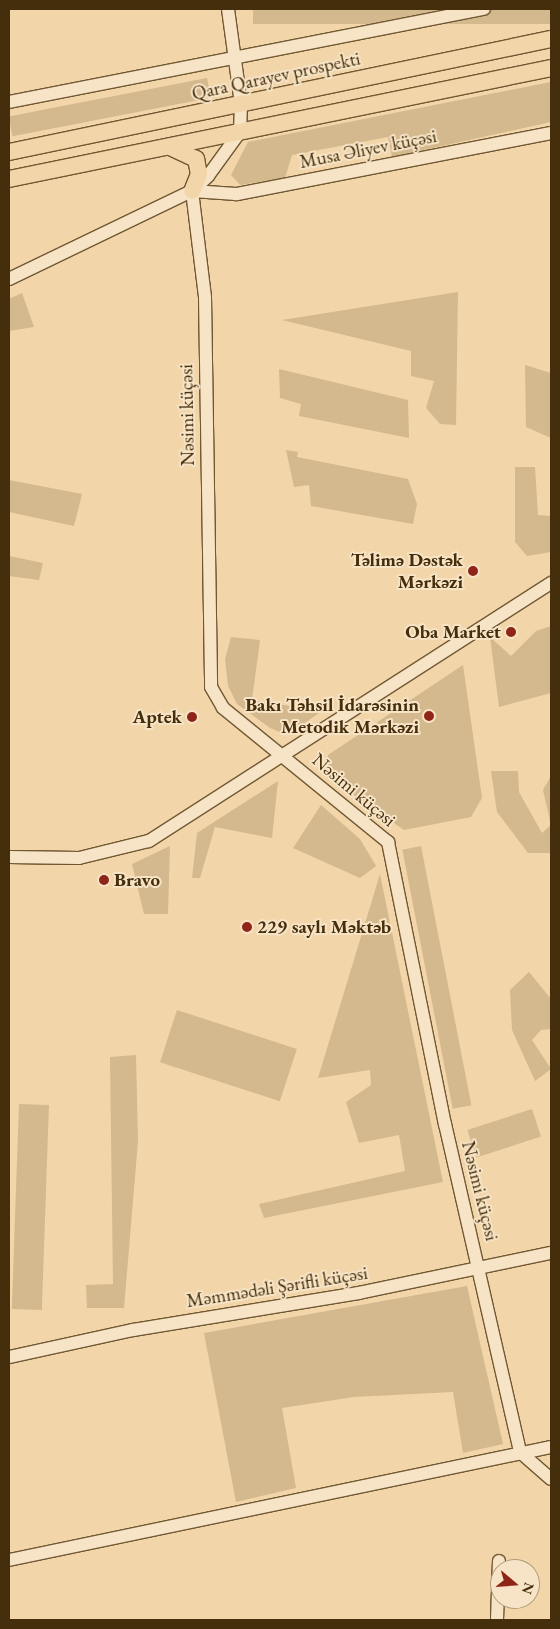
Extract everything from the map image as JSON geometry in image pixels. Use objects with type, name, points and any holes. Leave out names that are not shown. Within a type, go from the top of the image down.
[{"type":"main road","name":"Qara Qarayev prospekti","points":[[9,152],[551,39]]},
{"type":"main road","points":[[9,179],[155,147],[240,132],[551,68]]},
{"type":"main road","points":[[155,147],[192,154],[199,174],[192,191]]},
{"type":"street","points":[[228,9],[241,104],[240,132]]},
{"type":"street","points":[[9,102],[484,9]]},
{"type":"street","name":"Musa Əliyev küçəsi","points":[[9,279],[192,191],[240,132]]},
{"type":"street","name":"Musa Əliyev küçəsi","points":[[192,191],[236,194],[551,133]]},
{"type":"street","name":"Nəsimi küçəsi","points":[[192,191],[204,297],[211,687],[223,708],[388,842],[445,1124],[480,1268],[520,1452]]},
{"type":"street","points":[[9,857],[79,858],[150,841],[284,757],[551,583]]},
{"type":"street","name":"Məmmədəli Şərifli küçəsi","points":[[9,1357],[551,1253]]},
{"type":"street","points":[[9,1560],[551,1447]]},
{"type":"street","points":[[520,1452],[551,1479]]},
{"type":"shaded area","points":[[253,10],[551,10],[551,24],[253,24]]},
{"type":"shaded area","points":[[207,78],[211,98],[13,136],[9,116]]},
{"type":"shaded area","points":[[551,82],[551,122],[392,157],[388,137],[292,155],[285,178],[240,185],[231,175],[248,142]]},
{"type":"shaded area","points":[[458,292],[456,425],[440,424],[426,408],[434,381],[411,376],[411,351],[282,320]]},
{"type":"shaded area","points":[[22,293],[34,327],[9,331],[9,299]]},
{"type":"shaded area","points":[[525,365],[551,373],[551,438],[526,427]]},
{"type":"shaded area","points":[[279,369],[408,400],[409,438],[299,416],[301,404],[280,398]]},
{"type":"shaded area","points":[[286,450],[298,452],[297,457],[408,479],[417,504],[413,524],[311,506],[309,485],[294,487]]},
{"type":"shaded area","points":[[515,467],[535,467],[538,515],[551,516],[551,552],[527,556],[515,542]]},
{"type":"shaded area","points":[[9,480],[82,494],[74,526],[9,512]]},
{"type":"shaded area","points":[[9,556],[43,563],[39,580],[9,576]]},
{"type":"shaded area","points":[[551,626],[551,693],[499,707],[490,637],[511,656],[536,631]]},
{"type":"shaded area","points":[[231,637],[260,640],[252,700],[322,711],[287,735],[270,728],[237,704],[228,686],[225,659]]},
{"type":"shaded area","points":[[463,665],[482,798],[471,817],[404,830],[325,775],[328,755]]},
{"type":"shaded area","points":[[491,771],[518,771],[519,792],[542,833],[551,825],[551,853],[528,853],[497,812]]},
{"type":"shaded area","points":[[551,776],[551,825],[543,790]]},
{"type":"shaded area","points":[[278,781],[272,838],[215,827],[200,878],[192,878],[197,833]]},
{"type":"shaded area","points":[[321,805],[360,839],[376,866],[360,878],[293,848]]},
{"type":"shaded area","points":[[170,846],[168,914],[144,914],[132,864]]},
{"type":"shaded area","points":[[421,846],[471,1105],[453,1109],[402,850]]},
{"type":"shaded area","points":[[380,874],[443,1182],[264,1218],[259,1204],[405,1171],[399,1135],[359,1143],[346,1102],[371,1085],[370,1070],[318,1078]]},
{"type":"shaded area","points":[[529,972],[551,999],[551,1029],[541,1030],[532,1040],[551,1069],[535,1081],[512,1030],[510,990]]},
{"type":"shaded area","points":[[177,1010],[297,1049],[280,1101],[160,1062]]},
{"type":"shaded area","points":[[136,1055],[138,1141],[124,1308],[87,1308],[86,1285],[113,1284],[110,1057]]},
{"type":"shaded area","points":[[19,1104],[49,1105],[42,1310],[12,1309]]},
{"type":"shaded area","points":[[532,1109],[541,1137],[476,1158],[467,1130]]},
{"type":"shaded area","points":[[467,1286],[503,1444],[463,1453],[453,1392],[354,1397],[282,1408],[296,1488],[236,1502],[204,1333]]},
{"type":"place","name":"Təlimə Dəstək Mərkəzi","points":[[473,571]]},
{"type":"place","name":"Oba Market","points":[[511,632]]},
{"type":"place","name":"Bakı Təhsil İdarəsinin Metodik Mərkəzi","points":[[429,716]]},
{"type":"place","name":"Aptek","points":[[192,717]]},
{"type":"place","name":"Bravo","points":[[104,880]]},
{"type":"place","name":"229 saylı Məktəb","points":[[247,927]]}]
